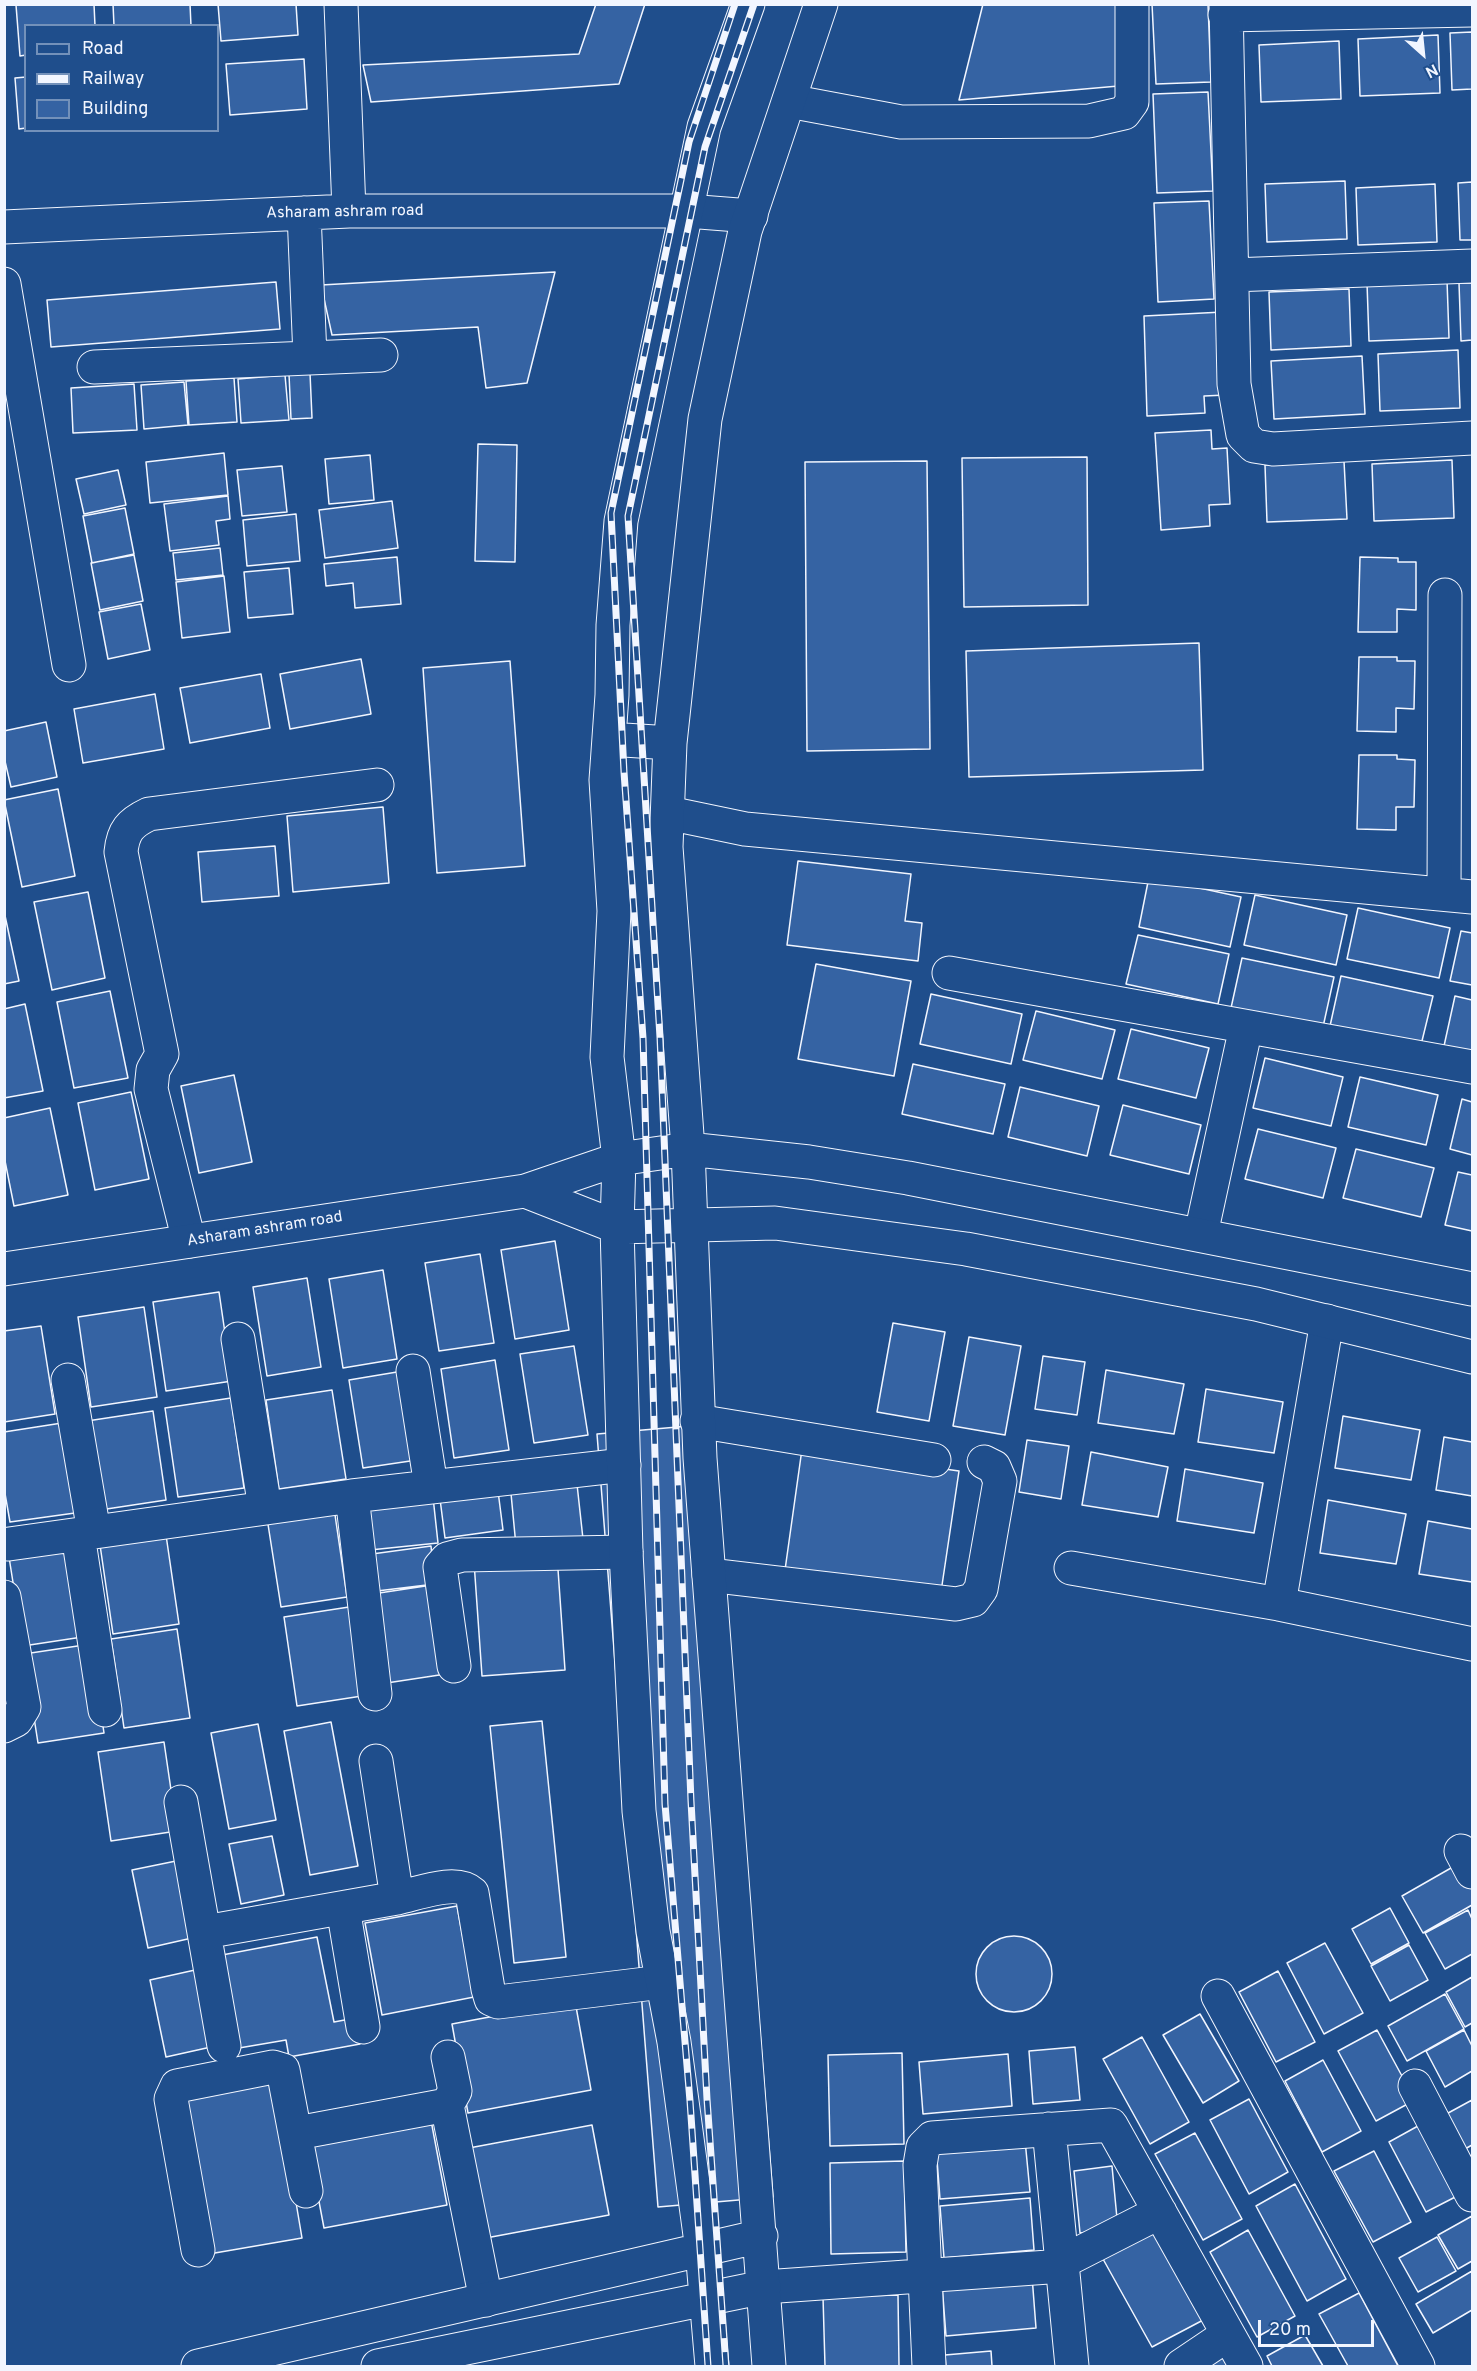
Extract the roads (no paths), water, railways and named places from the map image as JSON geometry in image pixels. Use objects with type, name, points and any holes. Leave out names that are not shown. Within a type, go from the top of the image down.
[{"type":"street","points":[[341,4],[349,211]]},
{"type":"street","points":[[712,2367],[702,2250],[674,2042],[653,1931],[639,1811],[626,1552],[617,1227],[619,1159],[607,1057],[614,911],[606,780],[613,625],[621,521],[704,127],[748,4]]},
{"type":"street","points":[[769,2367],[761,2236],[697,1421],[688,1149],[666,847],[670,743],[705,419],[751,216],[821,4]]},
{"type":"street","points":[[789,101],[901,122],[1089,121],[1109,118],[1124,113],[1132,102],[1132,4]]},
{"type":"street","points":[[1473,10],[1225,10],[1234,384],[1243,435],[1254,446],[1273,449],[1473,438]]},
{"type":"street","name":"Asharam ashram road","points":[[4,227],[349,211],[687,211],[751,216]]},
{"type":"street","points":[[304,213],[310,357]]},
{"type":"street","points":[[1232,275],[1473,266]]},
{"type":"street","points":[[4,284],[69,665]]},
{"type":"street","points":[[94,367],[381,355]]},
{"type":"street","points":[[668,813],[745,829],[1458,895],[1445,595]]},
{"type":"street","points":[[609,739],[670,743]]},
{"type":"street","points":[[189,1241],[151,1089],[153,1070],[162,1054],[121,852],[123,835],[133,822],[149,814],[377,785]]},
{"type":"street","points":[[949,973],[1473,1067]]},
{"type":"street","points":[[1201,1234],[1246,1027]]},
{"type":"street","name":"Asharam ashram road","points":[[4,1269],[525,1191],[619,1159],[688,1149],[809,1162],[908,1178],[1473,1289]]},
{"type":"street","points":[[525,1191],[617,1227],[690,1227],[775,1223],[966,1249],[1143,1280],[1327,1321],[1473,1357]]},
{"type":"street","points":[[1278,1604],[1327,1321]]},
{"type":"street","points":[[238,1339],[266,1508]]},
{"type":"street","points":[[413,1371],[431,1486]]},
{"type":"street","points":[[68,1380],[105,1710]]},
{"type":"street","points":[[697,1421],[934,1460]]},
{"type":"street","points":[[709,1575],[956,1604],[974,1600],[981,1589],[1000,1480],[994,1467],[984,1462]]},
{"type":"street","points":[[9,1544],[352,1496],[624,1465]]},
{"type":"street","points":[[352,1496],[375,1694]]},
{"type":"street","points":[[454,1666],[440,1567],[447,1559],[462,1555],[626,1552]]},
{"type":"street","points":[[1071,1568],[1278,1604],[1473,1644]]},
{"type":"street","points":[[4,1597],[24,1707],[15,1720],[4,1726]]},
{"type":"street","points":[[376,1761],[397,1898]]},
{"type":"street","points":[[181,1802],[224,2046]]},
{"type":"street","points":[[205,1932],[453,1887],[466,1887],[472,1893],[491,1999],[498,2002],[662,1982]]},
{"type":"street","points":[[343,1908],[363,2027]]},
{"type":"street","points":[[1218,1996],[1418,2367]]},
{"type":"street","points":[[448,2057],[455,2091],[447,2105],[486,2300]]},
{"type":"street","points":[[198,2250],[171,2099],[177,2085],[278,2067],[285,2075],[306,2191]]},
{"type":"street","points":[[1415,2086],[1473,2195]]},
{"type":"street","points":[[297,2133],[447,2105]]},
{"type":"street","points":[[929,2367],[920,2165],[923,2147],[932,2138],[1111,2125],[1246,2367]]},
{"type":"street","points":[[1049,2129],[1072,2367]]},
{"type":"street","points":[[378,2367],[415,2362],[764,2287],[1062,2264],[1160,2212]]},
{"type":"street","points":[[198,2367],[761,2236]]},
{"type":"street","points":[[1181,2367],[1227,2335]]},
{"type":"railway","points":[[708,2366],[690,2101],[665,1804],[643,1038],[624,772],[611,513],[689,142],[735,4]]},
{"type":"railway","points":[[726,2366],[707,2099],[691,1801],[660,1037],[628,516],[705,147],[754,4]]}]
